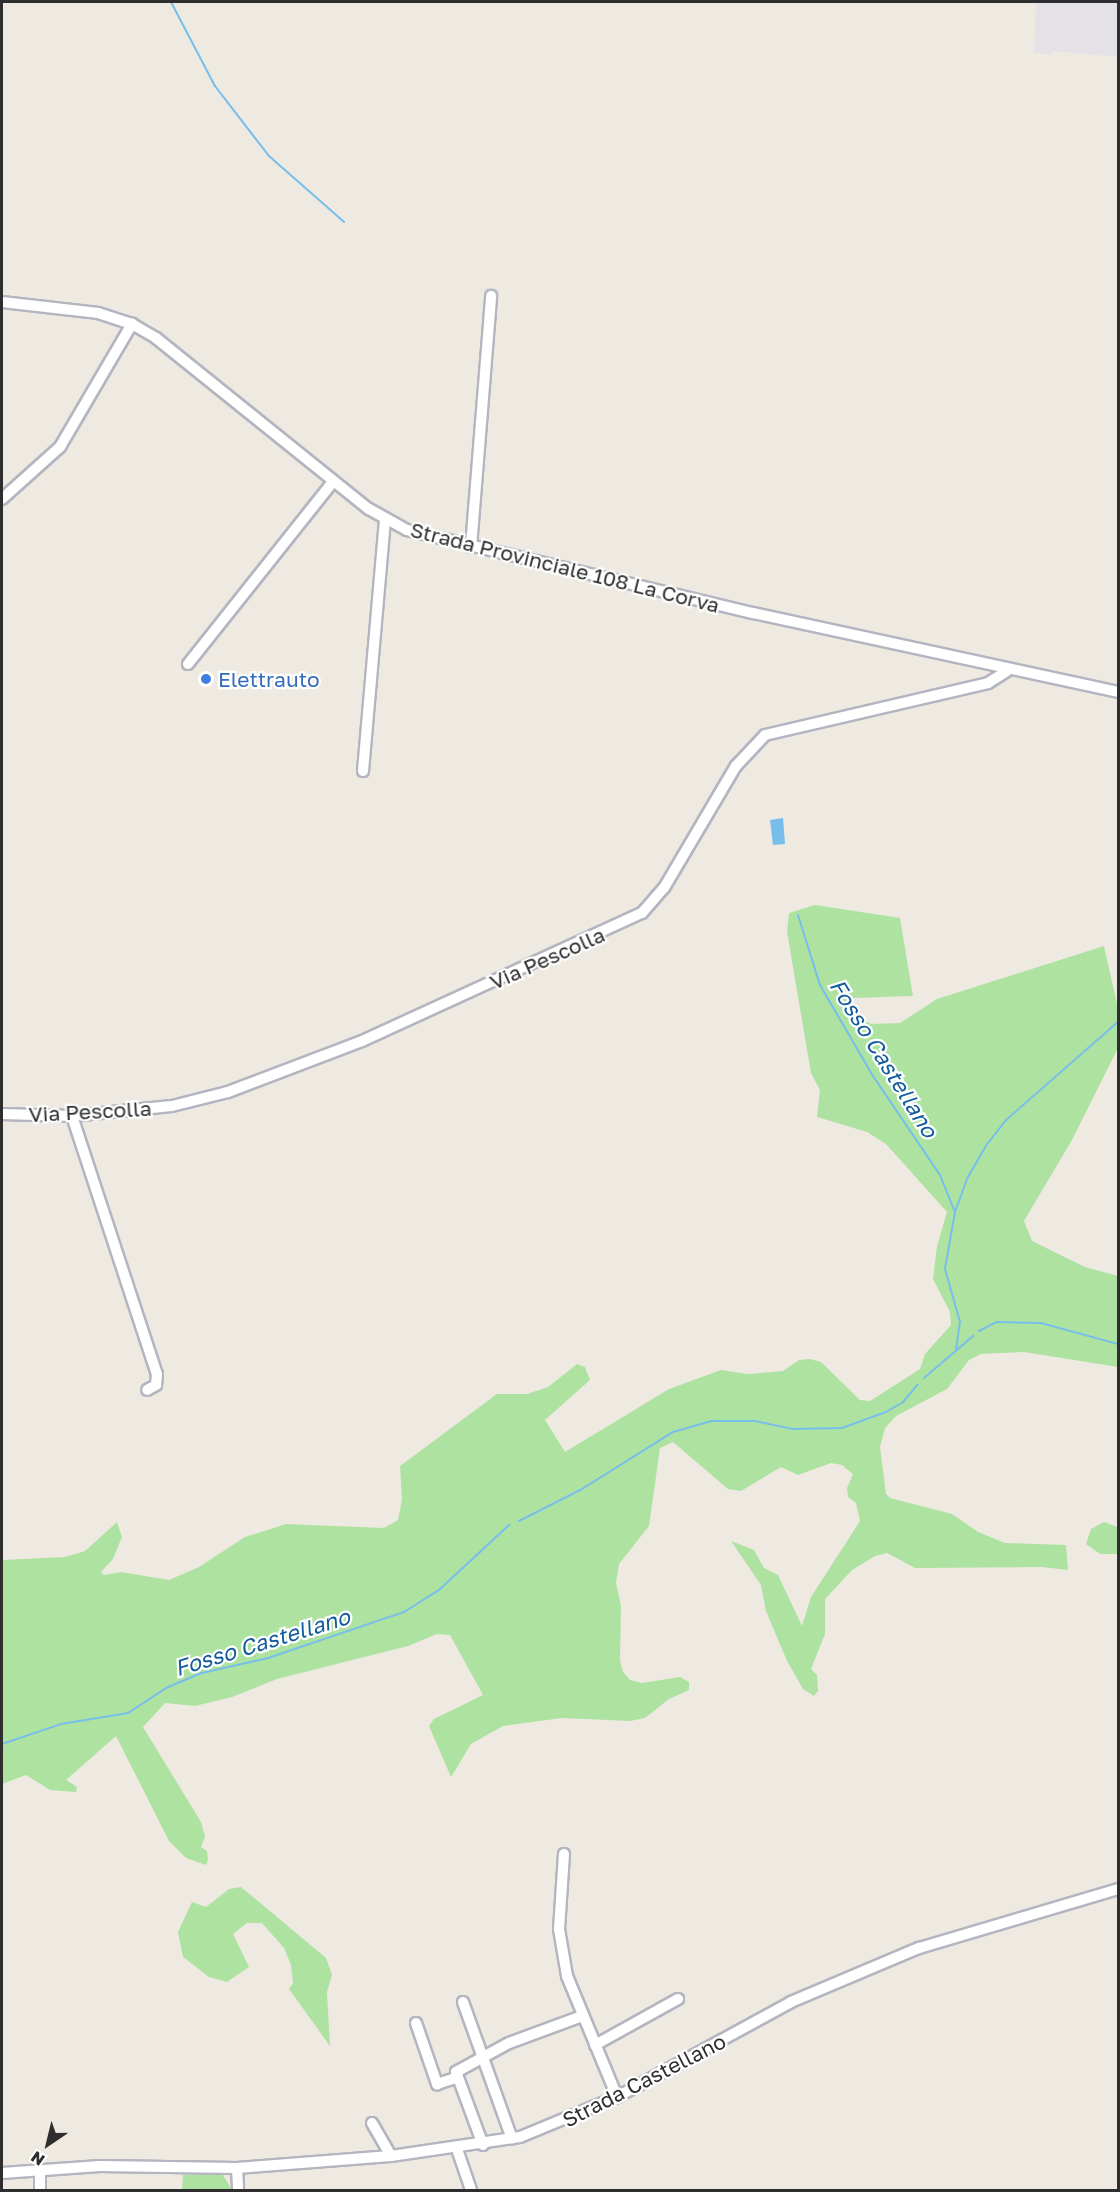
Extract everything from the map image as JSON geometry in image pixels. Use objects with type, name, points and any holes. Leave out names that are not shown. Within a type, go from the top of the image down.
[{"type":"street","points":[[471,547],[491,296]]},
{"type":"street","name":"Strada Provinciale 108 La Corva","points":[[2,302],[98,313],[132,324],[156,338],[333,482],[385,519],[408,530],[471,547],[1007,671],[1119,692]]},
{"type":"street","points":[[2,499],[60,447],[132,324]]},
{"type":"street","points":[[188,664],[333,482]]},
{"type":"street","points":[[363,771],[385,519]]},
{"type":"street","name":"Via Pescolla","points":[[2,1114],[72,1116],[172,1106],[247,1085],[362,1041],[629,921],[655,900],[736,766],[765,735],[988,683],[1007,671]]},
{"type":"street","points":[[72,1116],[157,1374],[156,1385],[147,1390]]},
{"type":"street","points":[[564,1854],[559,1929],[567,1976],[617,2097]]},
{"type":"street","name":"Strada Castellano","points":[[2,2173],[100,2166],[237,2168],[391,2156],[483,2145],[512,2139],[617,2097],[791,2002],[919,1948],[1119,1889]]},
{"type":"street","points":[[595,2045],[678,1999]]},
{"type":"street","points":[[463,2002],[512,2139]]},
{"type":"street","points":[[483,2145],[456,2072],[509,2043],[582,2016]]},
{"type":"street","points":[[416,2023],[437,2084],[458,2077]]},
{"type":"street","points":[[372,2123],[391,2156]]},
{"type":"street","points":[[457,2148],[471,2190]]},
{"type":"street","points":[[237,2168],[238,2190]]},
{"type":"street","points":[[40,2171],[40,2190]]},
{"type":"shaded area","points":[[1036,2],[1118,2],[1118,57],[1053,51],[1052,55],[1034,53]]},
{"type":"green space","points":[[815,905],[900,918],[913,996],[853,998],[845,1004],[847,1011],[871,1024],[900,1023],[937,999],[1104,946],[1118,1008],[1118,1048],[1072,1140],[1024,1221],[1032,1241],[1085,1267],[1118,1276],[1118,1367],[1024,1352],[981,1354],[969,1360],[947,1389],[896,1416],[885,1428],[880,1447],[886,1494],[890,1498],[952,1514],[978,1532],[1005,1543],[1066,1545],[1068,1570],[1042,1567],[915,1568],[887,1553],[875,1556],[852,1570],[825,1599],[825,1634],[811,1669],[817,1675],[818,1691],[814,1696],[803,1689],[787,1661],[766,1611],[761,1585],[731,1541],[754,1550],[764,1568],[778,1575],[802,1626],[811,1597],[860,1521],[856,1503],[848,1497],[847,1488],[853,1474],[842,1465],[831,1463],[798,1475],[781,1467],[741,1491],[728,1489],[673,1442],[660,1448],[649,1526],[619,1564],[616,1583],[621,1606],[620,1660],[623,1672],[630,1680],[642,1683],[680,1677],[689,1682],[689,1690],[669,1699],[645,1718],[630,1721],[562,1718],[503,1726],[471,1744],[451,1777],[429,1726],[434,1719],[483,1695],[450,1635],[437,1634],[408,1646],[277,1679],[232,1697],[195,1706],[165,1703],[143,1727],[201,1822],[205,1837],[201,1847],[207,1851],[206,1865],[186,1858],[169,1841],[116,1736],[66,1780],[77,1787],[76,1792],[50,1790],[26,1775],[2,1784],[2,1560],[65,1557],[85,1551],[117,1522],[122,1537],[113,1559],[101,1572],[104,1575],[121,1572],[169,1580],[199,1567],[245,1537],[286,1524],[384,1528],[398,1520],[402,1499],[400,1466],[497,1394],[527,1394],[548,1387],[577,1364],[585,1367],[590,1380],[545,1420],[565,1452],[669,1389],[721,1370],[748,1374],[783,1371],[799,1360],[810,1359],[821,1362],[860,1400],[870,1401],[920,1369],[925,1354],[951,1325],[950,1312],[933,1279],[937,1246],[947,1212],[886,1144],[867,1132],[817,1117],[820,1090],[811,1073],[787,932],[789,913]]},
{"type":"green space","points":[[1104,1522],[1118,1527],[1118,1554],[1100,1554],[1086,1544],[1091,1529]]},
{"type":"green space","points":[[241,1887],[326,1958],[332,1975],[327,1992],[330,2046],[289,1989],[293,1983],[291,1965],[284,1948],[262,1923],[247,1923],[233,1934],[249,1967],[227,1982],[209,1977],[183,1957],[178,1932],[192,1902],[206,1907],[229,1889]]},
{"type":"green space","points":[[183,2175],[223,2175],[232,2190],[182,2190]]},
{"type":"water","points":[[783,818],[785,844],[773,845],[770,820]]},
{"type":"waterway","points":[[171,2],[215,86],[269,156],[344,222]]},
{"type":"waterway","name":"Fosso Castellano","points":[[798,915],[820,985],[873,1076],[940,1175],[955,1212]]},
{"type":"waterway","name":"Fosso Castellano","points":[[956,1350],[960,1322],[945,1269],[955,1212],[968,1177],[985,1147],[1006,1120],[1118,1022]]},
{"type":"waterway","name":"Fosso Castellano","points":[[979,1331],[997,1322],[1041,1323],[1118,1344]]},
{"type":"waterway","name":"Fosso Castellano","points":[[924,1378],[973,1336]]},
{"type":"waterway","name":"Fosso Castellano","points":[[519,1521],[582,1489],[673,1432],[712,1421],[755,1421],[793,1429],[842,1428],[886,1412],[903,1402],[918,1384]]},
{"type":"waterway","name":"Fosso Castellano","points":[[2,1744],[61,1724],[128,1713],[166,1688],[202,1673],[268,1658],[404,1612],[439,1590],[509,1525]]},
{"type":"place","name":"Elettrauto","points":[[206,679]]}]
